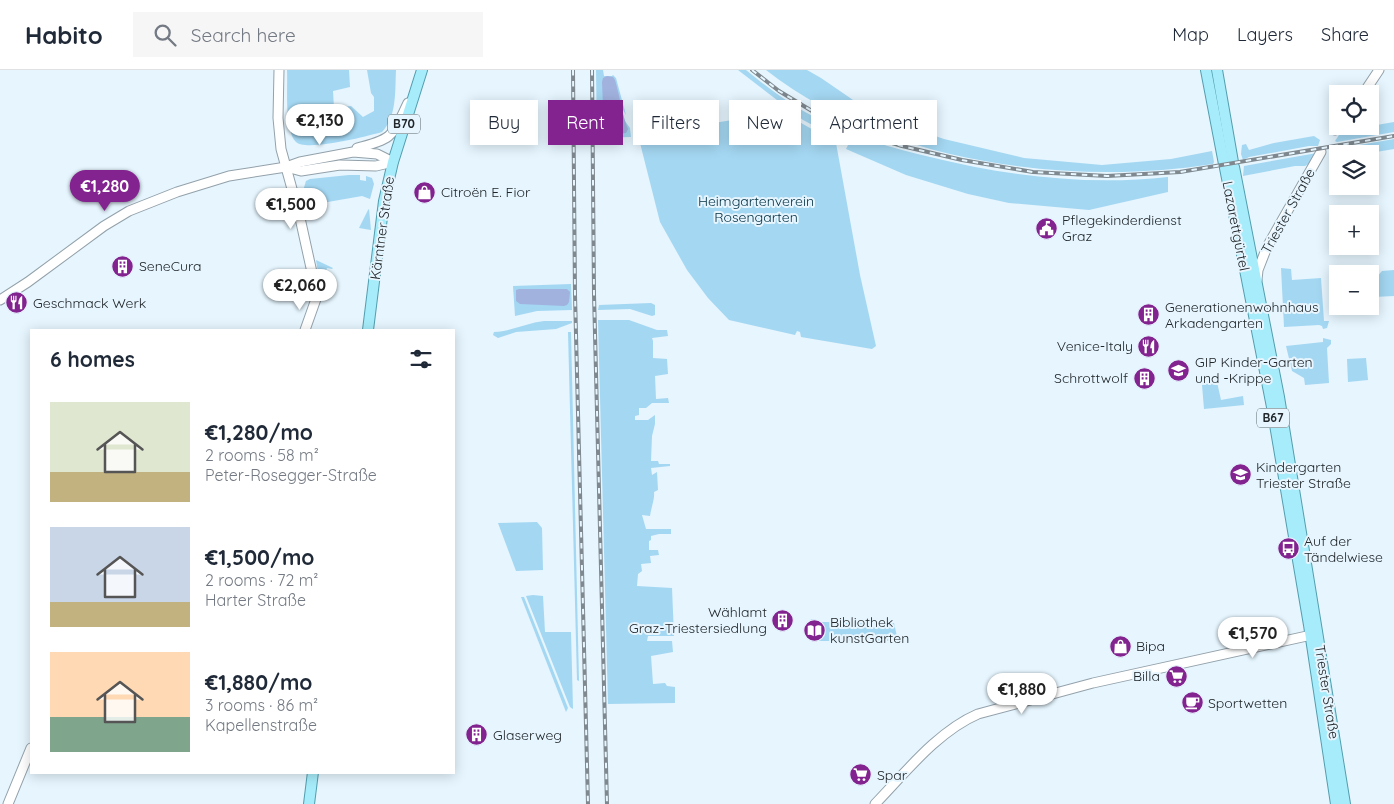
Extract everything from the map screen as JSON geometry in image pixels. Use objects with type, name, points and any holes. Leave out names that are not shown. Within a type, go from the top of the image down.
[{"type":"main road","points":[[279,70],[278,118],[281,149],[316,286],[316,298],[305,329]]},
{"type":"main road","name":"Kärntner Straße","points":[[368,329],[384,201],[393,162],[422,70]]},
{"type":"main road","name":"Lazarettgürtel","points":[[1206,70],[1229,165],[1252,283]]},
{"type":"main road","name":"Lazarettgürtel","points":[[1217,70],[1229,165]]},
{"type":"main road","points":[[1369,85],[1380,70]]},
{"type":"main road","points":[[342,154],[379,143],[394,133],[416,85]]},
{"type":"main road","points":[[0,300],[28,282],[104,226],[129,211],[176,192],[229,176],[286,167],[300,162],[342,154],[364,152],[378,154],[393,162]]},
{"type":"main road","name":"Triester Straße","points":[[1321,152],[1267,247],[1252,283],[1279,397],[1314,634],[1336,804]]},
{"type":"main road","points":[[286,167],[301,171],[340,166],[376,166],[393,162]]},
{"type":"main road","points":[[875,804],[941,737],[969,718],[1093,683],[1314,634]]},
{"type":"main road","name":"Triester Straße","points":[[1314,634],[1331,710],[1345,804]]},
{"type":"main road","points":[[8,804],[30,750]]},
{"type":"main road","points":[[309,804],[313,774]]},
{"type":"green space","points":[[287,70],[349,70],[350,87],[333,91],[334,108],[351,106],[363,117],[374,111],[374,97],[371,93],[367,70],[396,70],[393,111],[387,126],[382,132],[338,142],[302,145],[296,142],[292,136],[288,118]]},
{"type":"green space","points":[[596,70],[603,70],[604,76],[613,75],[616,78],[622,100],[596,100]]},
{"type":"green space","points":[[738,70],[746,70],[786,100],[777,100]]},
{"type":"green space","points":[[766,70],[807,70],[853,100],[811,100]]},
{"type":"green space","points":[[801,110],[811,115],[811,124],[801,118]]},
{"type":"green space","points":[[623,118],[630,128],[631,137],[623,137]]},
{"type":"green space","name":"Heimgartenverein Rosengarten","points":[[729,120],[729,145],[801,145],[801,123],[811,129],[811,145],[836,145],[860,275],[876,346],[872,349],[801,337],[800,332],[797,331],[795,335],[729,320],[708,298],[687,270],[660,222],[641,145],[719,145],[719,122]]},
{"type":"green space","points":[[1394,122],[1394,132],[1379,135],[1379,125]]},
{"type":"green space","points":[[1339,135],[1377,135],[1337,142],[1335,141]]},
{"type":"green space","points":[[1314,136],[1320,140],[1318,146],[1249,157],[1243,160],[1241,154],[1242,145],[1246,144],[1249,150],[1274,143]]},
{"type":"green space","points":[[937,137],[1024,158],[1102,165],[1171,159],[1212,151],[1214,162],[1213,164],[1157,170],[1099,172],[1039,169],[979,160],[918,145],[937,145]]},
{"type":"green space","points":[[1394,139],[1394,149],[1379,152],[1379,145],[1360,145]]},
{"type":"green space","points":[[848,145],[885,145],[959,164],[1048,178],[1138,180],[1168,177],[1168,192],[1089,210],[1009,203],[968,194],[906,175],[846,149]]},
{"type":"green space","points":[[1317,153],[1309,164],[1305,166],[1295,166],[1243,176],[1244,166]]},
{"type":"green space","points":[[360,175],[360,180],[366,181],[366,176],[372,178],[374,184],[370,199],[362,196],[305,206],[302,194],[306,181]]},
{"type":"green space","points":[[368,210],[371,230],[359,228]]},
{"type":"green space","points":[[316,260],[333,268],[327,268],[324,277],[326,281],[322,288],[320,286]]},
{"type":"green space","points":[[1281,268],[1291,269],[1292,280],[1321,278],[1324,321],[1329,321],[1327,328],[1323,329],[1319,325],[1284,327]]},
{"type":"green space","points":[[1394,270],[1394,296],[1379,297],[1379,274],[1382,271]]},
{"type":"green space","points":[[571,284],[572,310],[537,311],[515,316],[513,286]]},
{"type":"green space","points":[[651,303],[655,305],[655,315],[652,316],[630,309],[598,310],[599,305]]},
{"type":"green space","points":[[598,320],[629,320],[657,330],[667,330],[668,336],[652,338],[653,358],[667,359],[668,374],[655,376],[656,399],[668,398],[669,403],[652,403],[646,408],[639,408],[639,415],[635,416],[635,420],[648,420],[655,415],[651,461],[658,461],[659,464],[670,464],[670,466],[651,468],[652,475],[657,472],[658,490],[654,492],[650,516],[642,515],[646,529],[671,529],[671,534],[651,536],[649,550],[658,550],[659,555],[650,556],[651,563],[641,564],[642,571],[638,574],[637,586],[672,588],[674,636],[648,636],[647,641],[672,641],[673,652],[651,656],[653,684],[665,683],[667,686],[675,687],[675,703],[608,704]]},
{"type":"green space","points":[[544,321],[572,321],[572,323],[556,329],[516,332],[498,338],[493,335],[494,332]]},
{"type":"green space","points":[[568,332],[571,332],[579,681],[577,680]]},
{"type":"green space","points":[[1323,338],[1331,340],[1331,344],[1327,348],[1329,383],[1305,385],[1304,378],[1292,371],[1286,346],[1323,342]]},
{"type":"green space","points":[[1366,358],[1368,380],[1348,382],[1347,359]]},
{"type":"green space","points":[[1217,382],[1221,400],[1243,396],[1244,405],[1204,409],[1202,385]]},
{"type":"green space","points":[[537,522],[542,528],[543,570],[516,571],[498,523]]},
{"type":"green space","points":[[526,596],[543,596],[545,632],[571,632],[573,709],[570,707]]},
{"type":"green space","points":[[521,597],[524,597],[568,708],[566,712]]},
{"type":"green space","points":[[811,619],[822,622],[894,623],[898,641],[819,641],[806,636]]},
{"type":"shaded area","points":[[607,76],[613,77],[620,100],[603,100],[603,78]]},
{"type":"shaded area","points":[[623,114],[628,129],[626,133],[623,133]]},
{"type":"shaded area","points":[[567,289],[570,292],[569,302],[564,306],[520,304],[516,301],[516,290]]},
{"type":"railway","points":[[573,70],[575,295],[588,804]]},
{"type":"railway","points":[[592,70],[594,294],[607,804]]},
{"type":"railway","points":[[752,70],[779,91],[812,111],[866,135],[902,146],[962,160],[1033,172],[1107,176],[1180,172],[1394,136]]},
{"type":"place","name":"Citroën E. Fior","points":[[425,192]]},
{"type":"place","name":"Pflegekinderdienst Graz","points":[[1046,228]]},
{"type":"place","name":"SeneCura","points":[[123,266]]},
{"type":"place","name":"Geschmack Werk","points":[[17,303]]},
{"type":"place","name":"Generationenwohnhaus Arkadengarten","points":[[1149,315]]},
{"type":"place","name":"Venice-Italy","points":[[1149,346]]},
{"type":"place","name":"GIP Kinder-Garten und -Krippe","points":[[1179,370]]},
{"type":"place","name":"Schrottwolf","points":[[1144,378]]},
{"type":"place","name":"Kindergarten Triester Straße","points":[[1240,475]]},
{"type":"place","name":"Auf der Tändelwiese","points":[[1288,549]]},
{"type":"place","name":"Wählamt Graz-Triestersiedlung","points":[[783,620]]},
{"type":"place","name":"Bibliothek kunstGarten","points":[[814,630]]},
{"type":"place","name":"Bipa","points":[[1120,646]]},
{"type":"place","name":"Billa","points":[[1176,676]]},
{"type":"place","name":"Sportwetten","points":[[1192,703]]},
{"type":"place","name":"Glaserweg","points":[[477,735]]},
{"type":"place","name":"Spar","points":[[861,775]]}]
